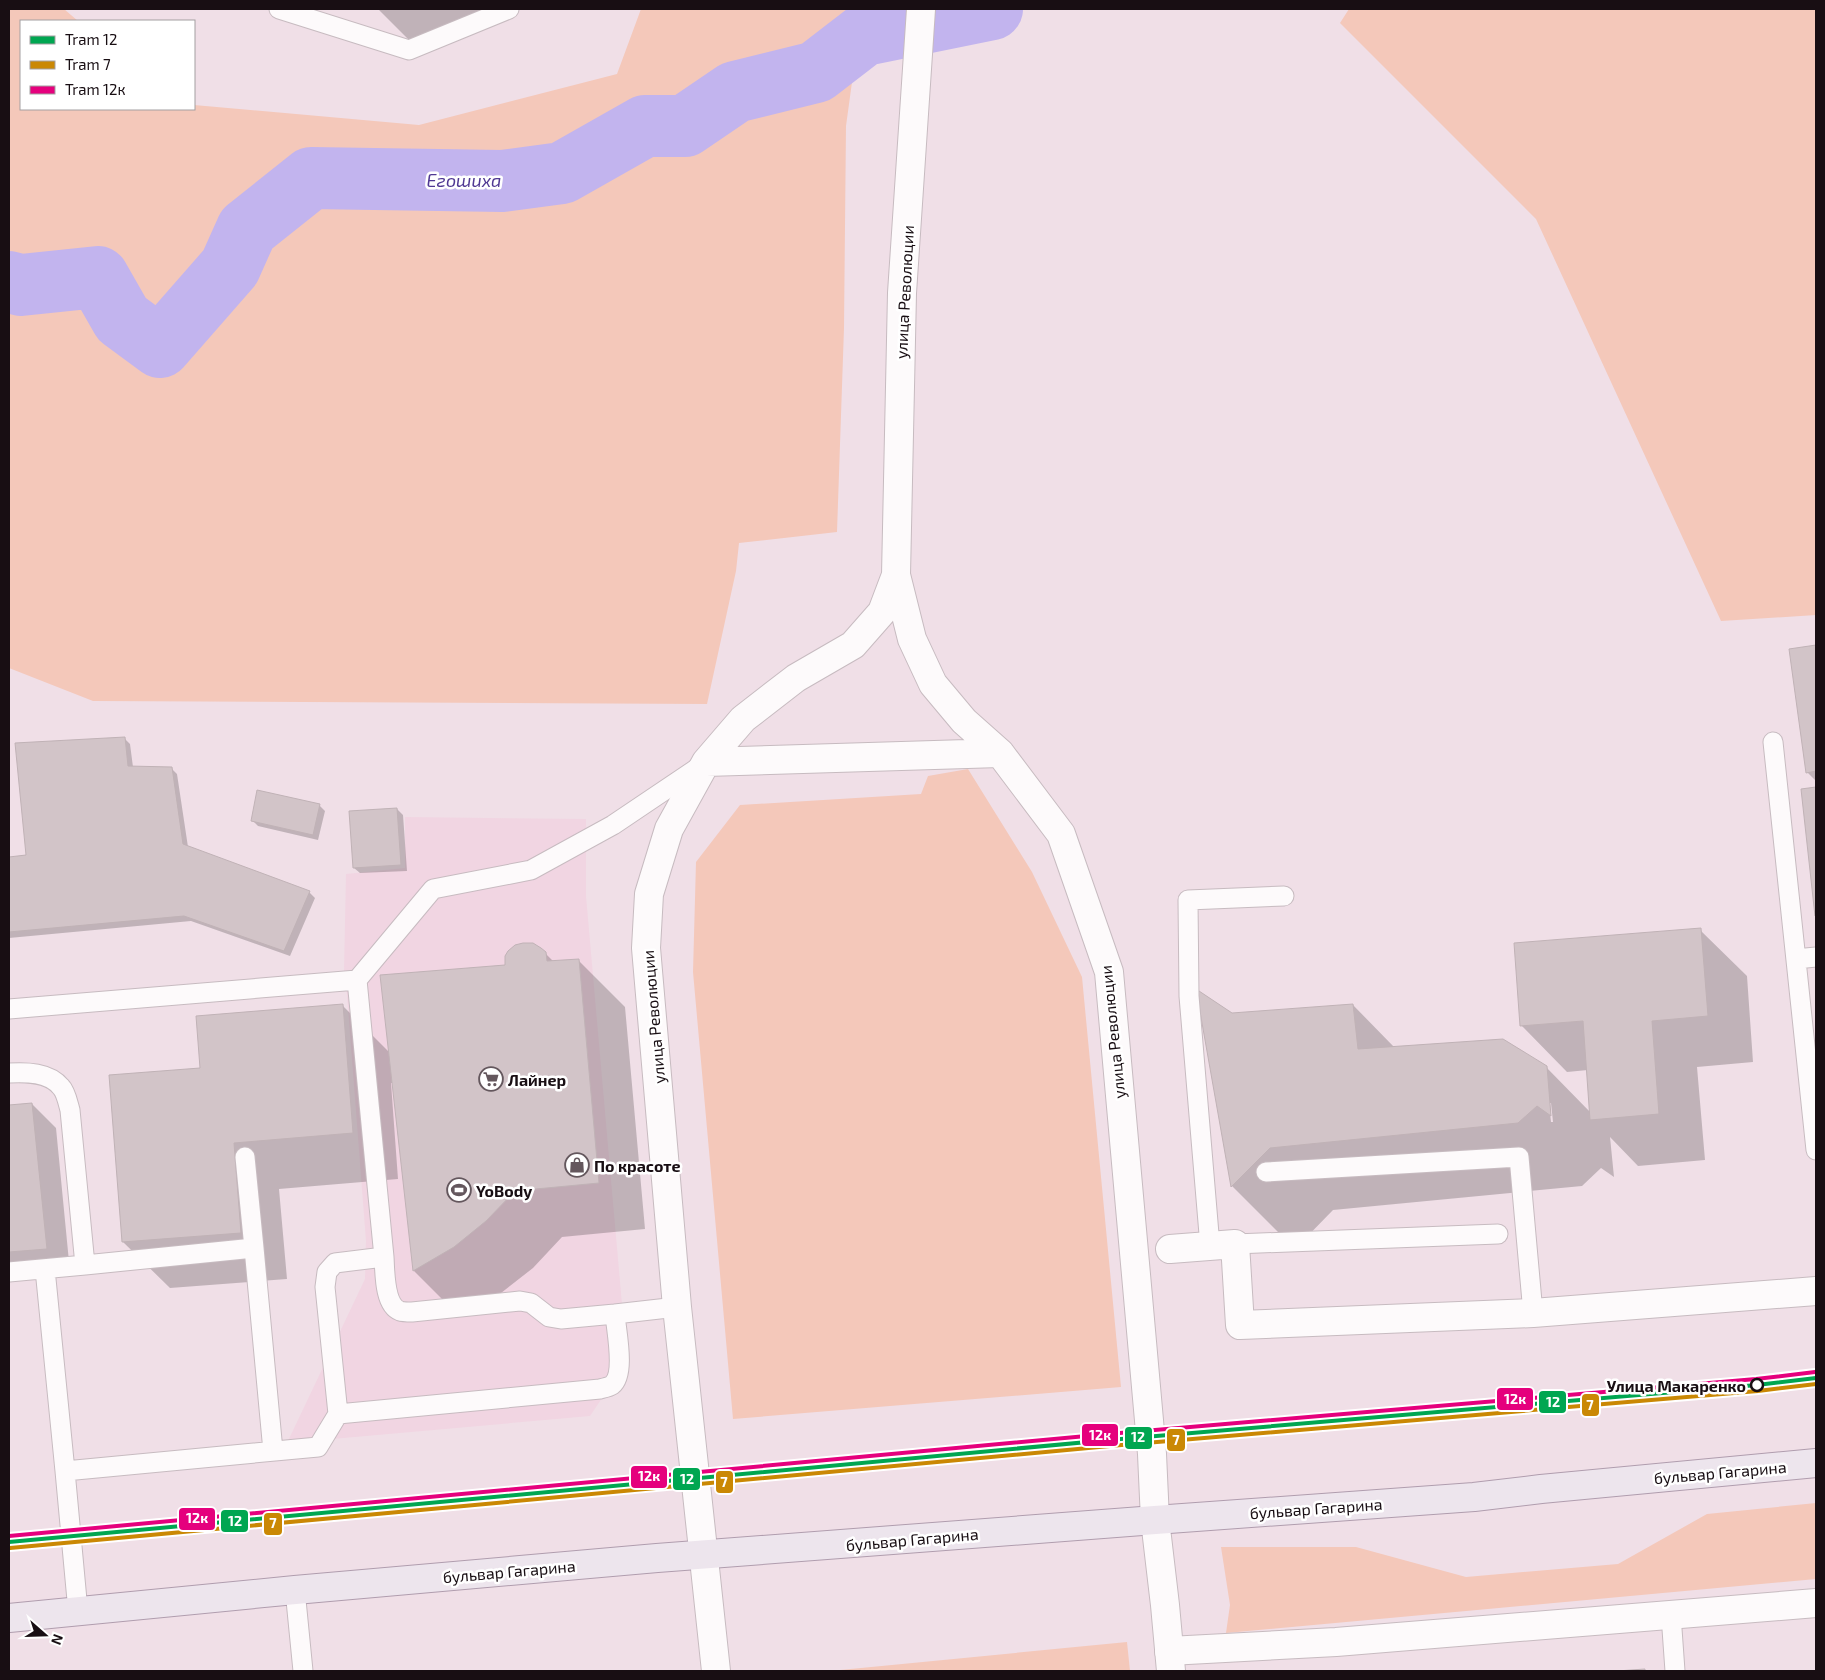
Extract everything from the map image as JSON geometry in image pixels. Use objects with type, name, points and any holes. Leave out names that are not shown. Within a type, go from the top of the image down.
[{"type":"main road","name":"улица Революции","points":[[922,9],[902,293],[896,575],[912,639],[933,684],[964,721],[1000,752],[1061,834],[1109,972],[1152,1454],[1155,1520]]},
{"type":"main road","name":"улица Революции","points":[[704,1555],[677,1307],[646,948],[649,894],[669,829],[706,762],[743,719],[796,678],[853,645],[882,612],[896,575]]},
{"type":"main road","points":[[706,762],[1000,752]]},
{"type":"main road","points":[[1170,1248],[1223,1245],[1240,1325],[1533,1313],[1816,1291]]},
{"type":"main road","name":"бульвар Гагарина","points":[[9,1618],[295,1590],[704,1555],[1474,1497],[1816,1463]]},
{"type":"main road","points":[[1155,1520],[1170,1661],[1336,1642],[1671,1616],[1816,1602]]},
{"type":"main road","points":[[704,1555],[716,1671]]},
{"type":"lane","points":[[278,9],[409,50],[509,9]]},
{"type":"lane","points":[[1773,742],[1816,1150]]},
{"type":"lane","points":[[9,1009],[357,980],[433,889],[531,870],[613,824],[706,762]]},
{"type":"lane","points":[[1284,896],[1188,900],[1189,996],[1223,1245],[1498,1234]]},
{"type":"lane","points":[[1796,959],[1816,958]]},
{"type":"lane","points":[[357,980],[384,1258],[391,1304],[399,1311],[412,1312],[520,1302],[532,1303],[549,1317],[561,1319],[677,1307]]},
{"type":"lane","points":[[9,1074],[25,1072],[48,1077],[62,1087],[70,1110],[84,1265]]},
{"type":"lane","points":[[245,1157],[273,1451]]},
{"type":"lane","points":[[1266,1172],[1519,1157],[1533,1313]]},
{"type":"lane","points":[[9,1272],[254,1248]]},
{"type":"lane","points":[[65,1471],[318,1447],[338,1414],[325,1287],[327,1272],[335,1263],[384,1258]]},
{"type":"lane","points":[[45,1269],[78,1611]]},
{"type":"lane","points":[[338,1414],[600,1389],[612,1385],[618,1376],[620,1365],[615,1314]]},
{"type":"lane","points":[[295,1590],[303,1671]]},
{"type":"lane","points":[[1671,1616],[1675,1671]]},
{"type":"shaded area","points":[[9,9],[64,9],[77,20],[20,20],[20,110],[195,110],[195,105],[419,125],[617,74],[641,9],[862,9],[846,126],[844,328],[837,532],[739,543],[736,571],[707,704],[93,701],[9,668]]},
{"type":"shaded area","points":[[1349,9],[1816,9],[1816,615],[1721,621],[1536,219],[1340,23]]},
{"type":"shaded area","points":[[968,769],[1032,872],[1082,977],[1121,1387],[733,1419],[693,972],[696,862],[740,805],[921,794],[928,776]]},
{"type":"shaded area","points":[[405,817],[586,819],[586,896],[627,1361],[590,1416],[287,1443],[365,1279],[366,1241],[344,971],[346,874],[405,868]]},
{"type":"shaded area","points":[[1816,1503],[1816,1579],[1226,1633],[1230,1605],[1221,1547],[1356,1547],[1466,1577],[1618,1564],[1707,1514]]},
{"type":"shaded area","points":[[1127,1642],[1130,1671],[830,1671]]},
{"type":"building","points":[[1816,645],[1816,771],[1806,773],[1789,649]]},
{"type":"building","points":[[125,737],[128,766],[172,767],[183,844],[310,891],[284,951],[184,916],[9,932],[9,857],[26,855],[15,743]]},
{"type":"building","points":[[1816,787],[1816,916],[1815,916],[1801,789]]},
{"type":"building","points":[[257,790],[320,804],[313,835],[251,821]]},
{"type":"building","points":[[397,808],[401,865],[353,868],[349,811]]},
{"type":"building","points":[[1701,928],[1708,1016],[1652,1021],[1659,1114],[1590,1120],[1583,1021],[1520,1026],[1514,943]]},
{"type":"building","name":"Лайнер","points":[[533,943],[541,948],[546,952],[547,961],[579,959],[599,1183],[515,1191],[486,1221],[454,1247],[413,1271],[380,975],[505,965],[505,956],[508,951],[515,945]]},
{"type":"building","points":[[1196,989],[1232,1013],[1353,1004],[1358,1049],[1503,1039],[1547,1066],[1551,1116],[1537,1106],[1518,1123],[1270,1148],[1231,1187]]},
{"type":"building","points":[[343,1004],[353,1133],[234,1143],[241,1233],[122,1242],[109,1075],[200,1068],[196,1016]]},
{"type":"building","points":[[32,1103],[47,1249],[9,1252],[9,1105]]},
{"type":"building","points":[[1645,1669],[1645,1671],[1617,1671]]},
{"type":"waterway","name":"Егошиха","points":[[9,282],[21,285],[98,277],[122,319],[160,347],[230,267],[247,229],[311,178],[502,181],[562,173],[645,126],[685,126],[735,92],[816,72],[864,35],[992,9]]},
{"type":"tram line","name":"12к","points":[[9,1536],[1108,1434],[1756,1379],[1815,1372]]},
{"type":"tram line","name":"12","points":[[9,1542],[1109,1440],[1757,1385],[1816,1378]]},
{"type":"tram line","name":"7","points":[[10,1548],[1110,1446],[1758,1391],[1816,1384]]},
{"type":"place","name":"Лайнер","points":[[491,1079]]},
{"type":"place","name":"По красоте","points":[[577,1165]]},
{"type":"place","name":"YoBody","points":[[459,1190]]},
{"type":"place","name":"Улица Макаренко","points":[[1757,1385]]}]
